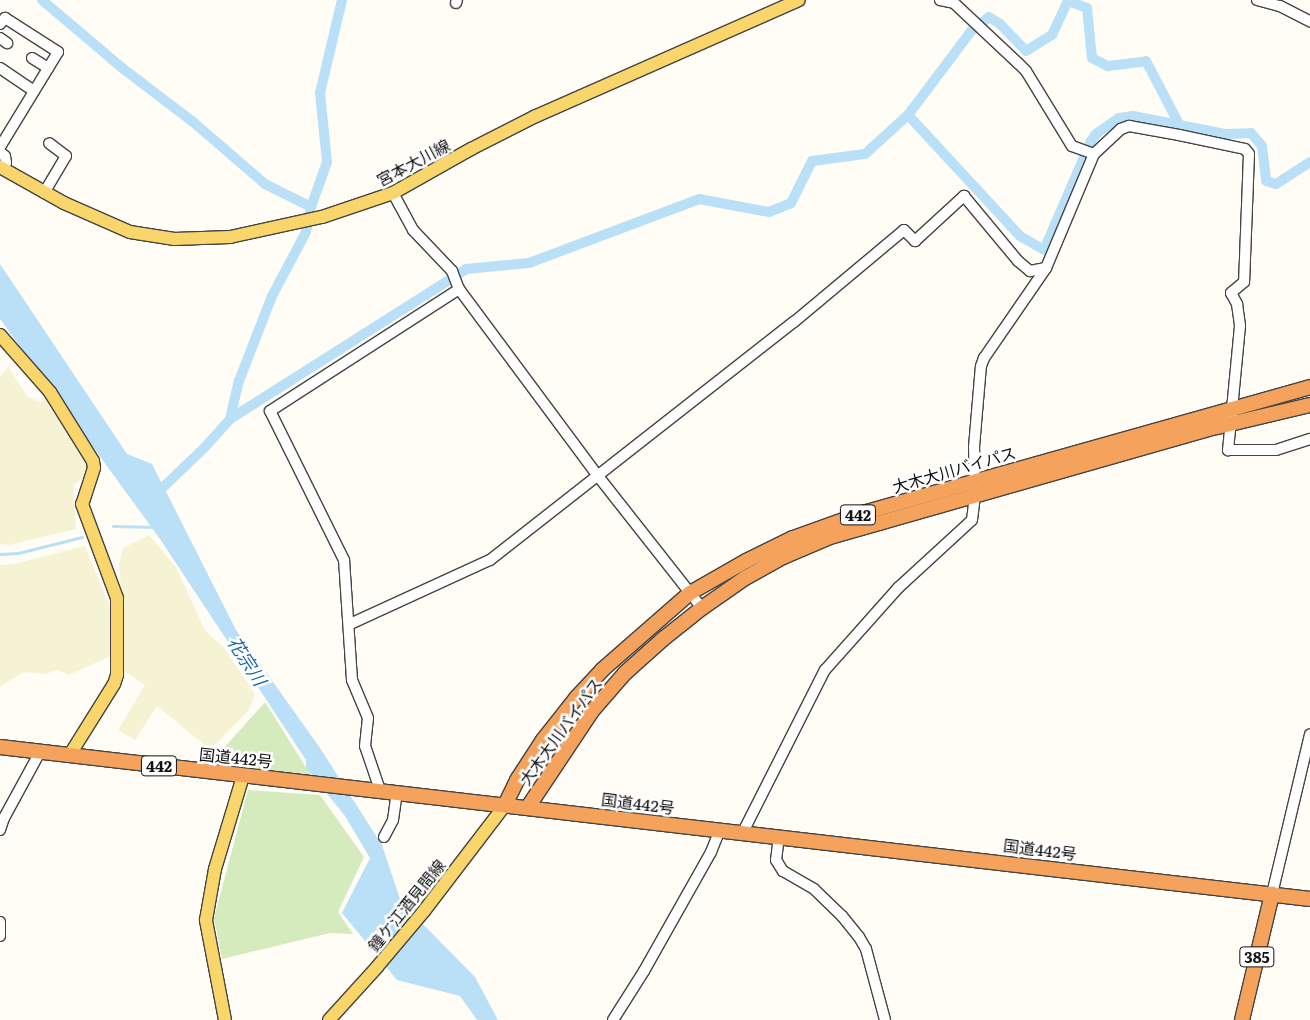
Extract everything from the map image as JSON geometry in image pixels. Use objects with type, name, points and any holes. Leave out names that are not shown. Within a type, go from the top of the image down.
[{"type":"highway","name":"大木大川バイパス","points":[[528,807],[592,711],[625,673],[662,639],[702,608],[745,578],[783,557],[830,537],[975,497],[1231,417],[1310,388]]},
{"type":"highway","name":"大木大川バイパス","points":[[494,804],[517,780],[543,740],[577,697],[626,648],[690,593],[793,538],[866,512],[974,481],[1231,417],[1310,405]]},
{"type":"highway","name":"国道442号","points":[[0,747],[1246,890],[1310,899]]},
{"type":"highway","name":"385","points":[[1242,1020],[1272,894]]},
{"type":"main road","name":"宮本大川線","points":[[0,167],[44,193],[130,232],[174,239],[230,237],[277,225],[322,217],[393,193],[471,149],[536,116],[799,0]]},
{"type":"main road","points":[[0,335],[50,392],[93,462],[94,468],[82,504],[117,598],[117,675],[114,684],[69,756]]},
{"type":"main road","points":[[225,1020],[206,920],[215,869],[243,776]]},
{"type":"main road","name":"鐘ケ江酒見間線","points":[[329,1020],[377,968],[424,911],[494,804]]},
{"type":"street","points":[[940,0],[954,3],[983,28],[1026,71],[1072,146],[1088,152]]},
{"type":"street","points":[[1257,0],[1280,6],[1310,21]]},
{"type":"street","points":[[0,24],[5,18],[58,52],[0,146]]},
{"type":"street","points":[[32,58],[48,68]]},
{"type":"street","points":[[0,68],[34,91]]},
{"type":"street","points":[[743,832],[825,670],[898,588],[972,520],[975,497],[974,447],[981,366],[984,358],[1046,268],[1088,152],[1121,129],[1129,126],[1245,149],[1249,154],[1244,282],[1231,293],[1240,317],[1228,450],[1276,450],[1310,439]]},
{"type":"street","points":[[44,193],[66,156],[49,143]]},
{"type":"street","points":[[0,152],[5,156],[6,163],[0,167]]},
{"type":"street","points":[[393,193],[413,230],[452,271],[458,285],[598,476],[702,608]]},
{"type":"street","points":[[350,624],[490,560],[794,322],[904,230],[914,241],[964,196],[1018,261],[1030,271],[1046,268]]},
{"type":"street","points":[[380,790],[365,746],[368,718],[352,680],[350,624],[344,560],[270,411],[458,285]]},
{"type":"street","points":[[1272,894],[1310,734]]},
{"type":"street","points":[[0,830],[4,818],[40,752]]},
{"type":"street","points":[[384,837],[393,820],[397,792]]},
{"type":"street","points":[[613,1020],[644,971],[711,852],[720,830]]},
{"type":"street","points":[[779,836],[776,860],[783,871],[814,889],[842,916],[860,937],[866,949],[885,1020]]},
{"type":"street","points":[[0,922],[0,936]]},
{"type":"shaded area","points":[[8,367],[28,397],[41,402],[45,399],[88,464],[87,474],[73,486],[76,529],[9,545],[0,544],[0,377]]},
{"type":"shaded area","points":[[149,535],[176,567],[205,630],[224,648],[255,694],[249,710],[216,744],[207,747],[157,706],[135,740],[118,730],[145,685],[121,669],[123,612],[119,564],[123,548]]},
{"type":"shaded area","points":[[85,546],[111,609],[113,655],[69,675],[57,670],[46,674],[24,672],[0,687],[0,565],[14,564]]},
{"type":"green space","points":[[265,702],[312,777],[225,774],[214,759]]},
{"type":"green space","points":[[248,790],[320,795],[364,857],[338,912],[353,934],[330,933],[222,959],[214,918]]},
{"type":"water","name":"花宗川","points":[[0,264],[127,454],[152,464],[236,630],[320,748],[382,845],[401,902],[475,977],[498,1020],[477,1020],[460,996],[397,980],[342,913],[370,858],[345,816],[306,768],[306,760],[160,539],[0,319]]},
{"type":"waterway","points":[[42,0],[121,67],[192,121],[265,184],[311,207]]},
{"type":"waterway","points":[[155,495],[205,447],[230,419],[239,381],[272,296],[306,232],[311,207],[327,162],[320,93],[342,0]]},
{"type":"waterway","points":[[230,419],[466,269],[529,263],[699,199],[769,212],[791,203],[812,161],[865,154],[908,115],[972,30],[989,17],[1000,24],[1026,51],[1052,35],[1068,1],[1087,8],[1092,58],[1108,66],[1146,61],[1179,124]]},
{"type":"waterway","points":[[908,115],[1020,236],[1044,250],[1091,141],[1096,134],[1119,118],[1133,116],[1226,134],[1251,133],[1262,146],[1266,181],[1276,184],[1310,162]]},
{"type":"waterway","points":[[113,526],[155,527]]},
{"type":"waterway","points":[[0,554],[18,553],[82,537]]}]
